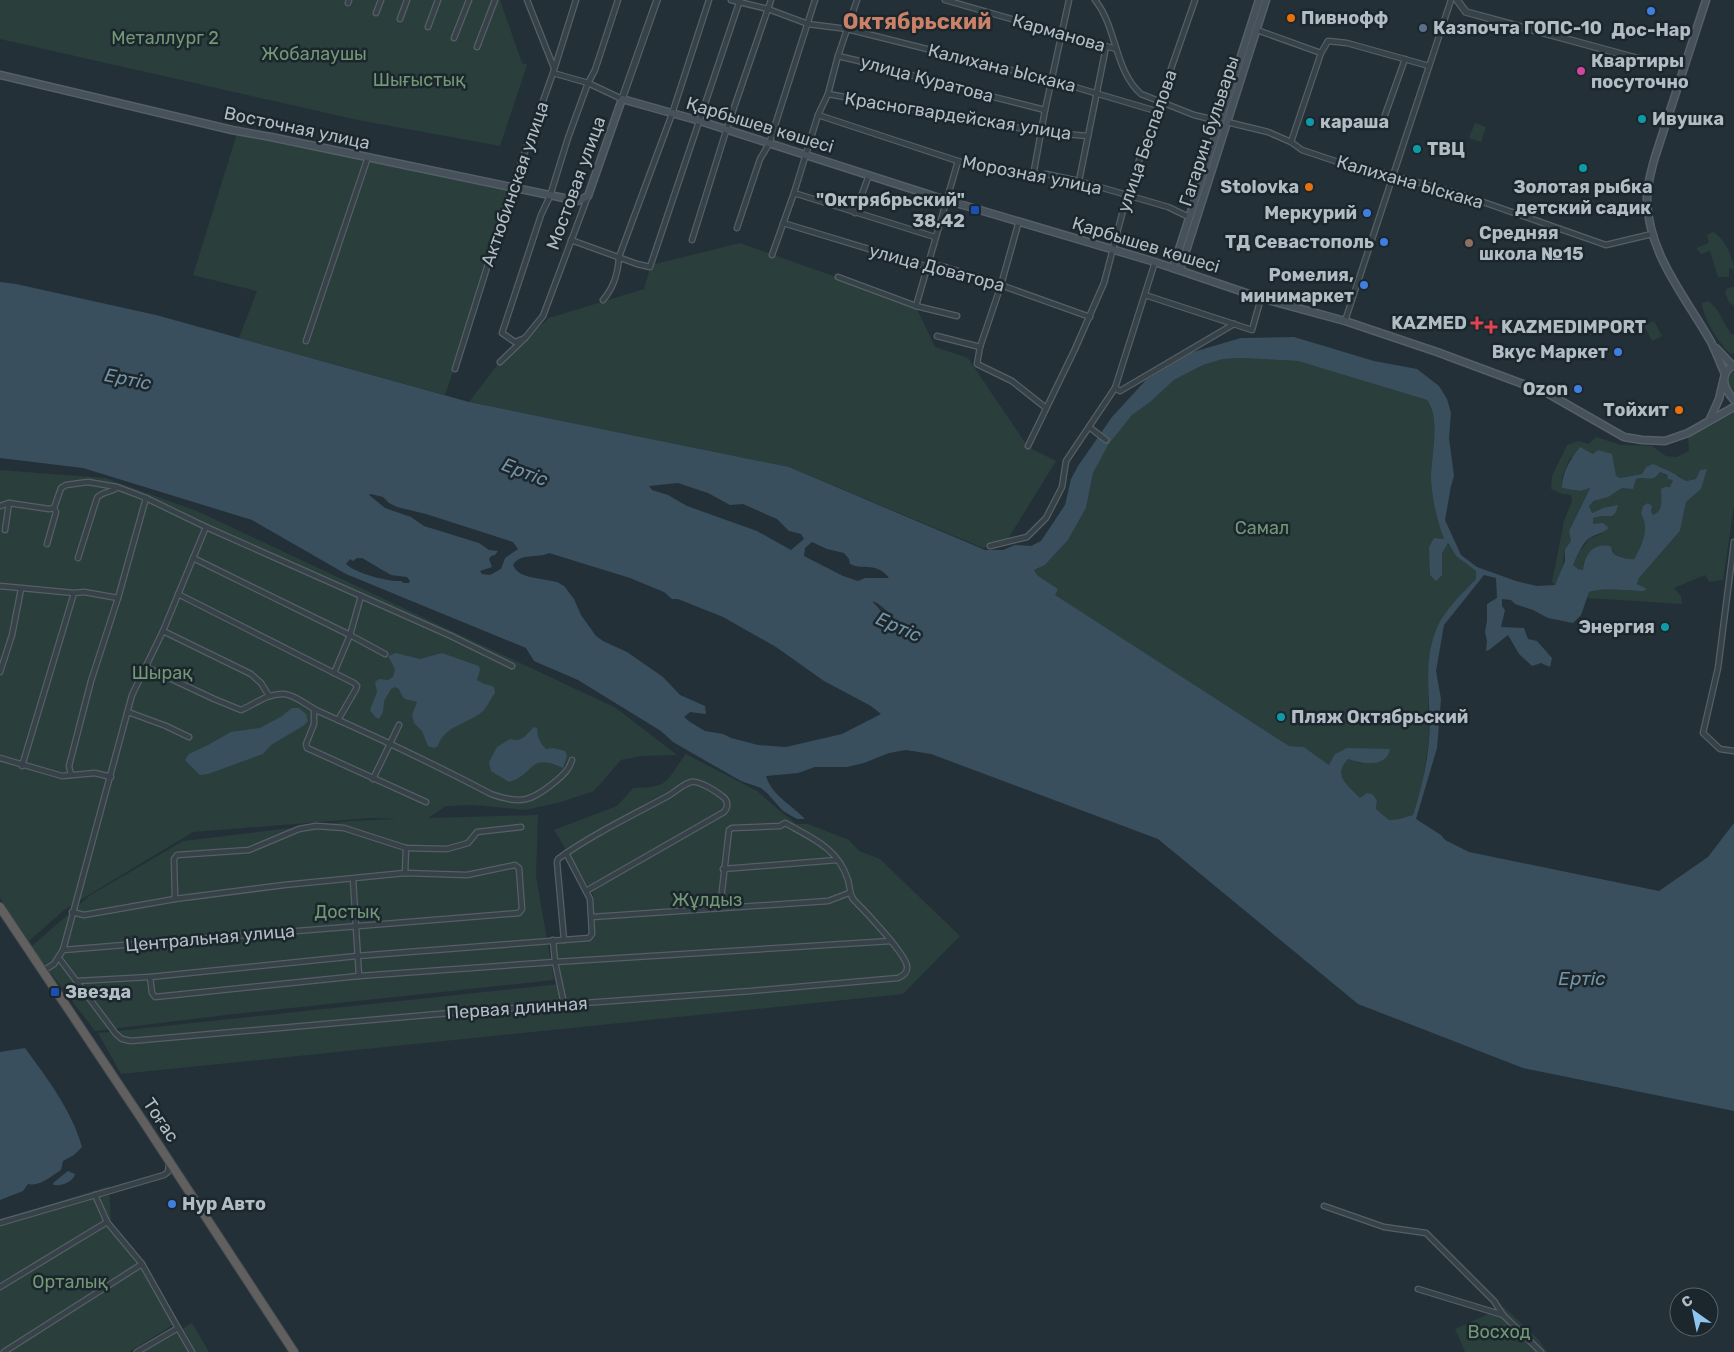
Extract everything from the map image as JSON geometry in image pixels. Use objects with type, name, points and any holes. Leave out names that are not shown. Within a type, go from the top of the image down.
[{"type":"highway","name":"Тоғас","points":[[0,907],[294,1352]]},
{"type":"main road","name":"Гагарин бульвары","points":[[1173,268],[1259,0]]},
{"type":"main road","name":"Гагарин бульвары","points":[[1180,270],[1266,0]]},
{"type":"main road","points":[[1706,0],[1665,124],[1648,183],[1648,217],[1664,266],[1711,343],[1724,376],[1728,393],[1734,400]]},
{"type":"main road","name":"Восточная улица","points":[[0,74],[232,130],[271,136],[550,196],[578,201],[588,196]]},
{"type":"main road","name":"Қарбышев көшесі","points":[[622,99],[700,121],[726,131],[946,200],[1155,262],[1261,298],[1345,321],[1437,352],[1547,393],[1624,437],[1664,441],[1688,433],[1734,407]]},
{"type":"main road","name":"Мостовая улица","points":[[588,196],[622,99]]},
{"type":"main road","points":[[1219,122],[1227,122]]},
{"type":"main road","points":[[1710,420],[1719,399],[1724,376],[1734,365],[1711,343]]},
{"type":"street","points":[[376,12],[381,0]]},
{"type":"street","points":[[400,19],[407,0]]},
{"type":"street","points":[[428,27],[438,0]]},
{"type":"street","points":[[454,38],[469,0]]},
{"type":"street","points":[[477,47],[495,0]]},
{"type":"street","points":[[527,0],[554,70],[622,99]]},
{"type":"street","name":"Актюбинская улица","points":[[455,368],[512,188],[554,70],[576,0]]},
{"type":"street","points":[[525,338],[515,342],[502,333],[541,215],[550,196],[618,0]]},
{"type":"street","name":"Мостовая улица","points":[[622,99],[657,0]]},
{"type":"street","points":[[603,300],[613,289],[619,258],[672,114],[709,0]]},
{"type":"street","name":"Калихана Ыскака","points":[[731,0],[768,9],[808,24],[847,29],[1051,80],[1156,111]]},
{"type":"street","points":[[692,240],[726,131],[771,0]]},
{"type":"street","points":[[737,228],[760,160],[770,144],[815,0]]},
{"type":"street","name":"улица Куратова","points":[[772,256],[818,116],[828,94],[838,56],[857,0]]},
{"type":"street","name":"Карманова","points":[[945,0],[1116,50]]},
{"type":"street","points":[[1033,176],[1051,80],[1069,0]]},
{"type":"street","points":[[1095,0],[1102,9],[1116,50],[1135,88],[1141,94],[1194,115],[1219,122]]},
{"type":"street","name":"улица Беспалова","points":[[1028,446],[1090,317],[1104,283],[1127,195],[1195,0]]},
{"type":"street","points":[[1345,321],[1451,0]]},
{"type":"street","points":[[571,240],[619,258],[650,267],[740,1]]},
{"type":"street","points":[[1459,1],[1466,12],[1636,58],[1685,65]]},
{"type":"street","points":[[1257,30],[1321,53]]},
{"type":"street","points":[[1291,142],[1321,53],[1328,41],[1347,43],[1428,66]]},
{"type":"street","points":[[1079,181],[1106,47]]},
{"type":"street","name":"улица Куратова","points":[[838,56],[880,66],[938,84],[1045,110]]},
{"type":"street","points":[[1385,115],[1405,59]]},
{"type":"street","name":"Красногвардейская улица","points":[[828,94],[1041,132],[1088,136]]},
{"type":"street","name":"Морозная улица","points":[[818,116],[976,167],[1033,176],[1046,174],[1079,181],[1168,208],[1189,217]]},
{"type":"street","name":"Калихана Ыскака","points":[[1227,122],[1268,132],[1291,142],[1302,150],[1340,163],[1392,175],[1462,195],[1606,245],[1652,234]]},
{"type":"street","points":[[306,342],[368,158]]},
{"type":"street","points":[[916,306],[958,161]]},
{"type":"street","points":[[855,213],[869,175]]},
{"type":"street","points":[[794,193],[935,237]]},
{"type":"street","name":"Мостовая улица","points":[[500,362],[525,338],[543,316],[588,196]]},
{"type":"street","points":[[1019,222],[1001,285],[980,347],[977,364],[1007,378],[1046,408]]},
{"type":"street","name":"улица Доватора","points":[[783,223],[926,266],[928,264],[945,267],[1090,317]]},
{"type":"street","points":[[990,546],[1027,537],[1046,518],[1062,487],[1066,462],[1115,388],[1155,262]]},
{"type":"street","points":[[838,277],[916,306],[957,316]]},
{"type":"street","points":[[1145,295],[1252,330],[1261,298]]},
{"type":"street","points":[[1115,388],[1120,391],[1234,324]]},
{"type":"street","points":[[937,336],[980,347]]},
{"type":"street","points":[[1089,427],[1106,440]]},
{"type":"street","points":[[47,544],[56,512],[54,508],[61,488],[66,485],[88,482],[117,487],[146,498],[206,527],[451,636],[512,666]]},
{"type":"street","points":[[78,558],[96,498],[102,493],[114,490],[117,487]]},
{"type":"street","points":[[71,776],[69,766],[91,681],[118,598],[146,498]]},
{"type":"street","points":[[0,506],[8,503],[49,509],[54,508]]},
{"type":"street","points":[[5,530],[8,503]]},
{"type":"street","points":[[43,971],[54,964],[63,950],[132,695],[163,631],[206,527]]},
{"type":"street","points":[[1734,542],[1732,584],[1720,655],[1703,733],[1720,749],[1734,751]]},
{"type":"street","points":[[193,558],[385,654]]},
{"type":"street","points":[[0,586],[74,593],[84,592],[118,598]]},
{"type":"street","points":[[0,672],[12,635],[21,589]]},
{"type":"street","points":[[22,766],[74,593]]},
{"type":"street","points":[[178,594],[334,672],[357,686],[338,720]]},
{"type":"street","points":[[334,672],[350,635],[361,596]]},
{"type":"street","points":[[163,631],[251,674],[261,683],[269,696]]},
{"type":"street","points":[[146,667],[241,710],[269,696],[283,694],[291,696],[314,709],[390,742],[491,794],[508,800],[531,799],[570,769],[572,760]]},
{"type":"street","points":[[314,709],[314,724],[306,744],[308,748],[426,802]]},
{"type":"street","points":[[128,712],[189,737]]},
{"type":"street","points":[[373,779],[398,725]]},
{"type":"street","points":[[0,758],[22,766],[62,776],[95,773],[111,777]]},
{"type":"street","points":[[564,940],[558,859],[594,836],[671,795],[689,782],[693,781],[710,788],[724,797],[727,807],[724,812],[586,891]]},
{"type":"street","points":[[720,908],[729,830],[732,828],[780,826],[785,823],[831,850],[848,880],[850,893],[891,941]]},
{"type":"street","points":[[176,900],[174,859],[177,855],[250,850],[299,829],[316,826],[344,828],[406,848],[446,849],[468,843],[477,832],[521,827]]},
{"type":"street","points":[[72,912],[84,915],[284,885],[405,873],[406,848]]},
{"type":"street","points":[[59,958],[77,981],[150,977],[357,956],[589,938],[592,934],[590,899],[566,854]]},
{"type":"street","points":[[724,869],[837,860]]},
{"type":"street","name":"Центральная улица","points":[[63,950],[519,913],[522,909],[519,868],[515,866],[467,875],[405,873]]},
{"type":"street","points":[[353,879],[359,976]]},
{"type":"street","points":[[592,917],[828,901],[850,893]]},
{"type":"street","points":[[553,940],[555,962],[564,1004]]},
{"type":"street","points":[[150,977],[152,993],[155,997],[359,976],[891,941]]},
{"type":"street","name":"Первая длинная","points":[[77,981],[116,1034],[131,1041],[898,978],[908,968],[891,941]]},
{"type":"street","points":[[0,1223],[164,1175],[168,1172],[168,1159]]},
{"type":"street","points":[[95,1195],[107,1222],[142,1264],[192,1352]]},
{"type":"street","points":[[1324,1206],[1384,1227],[1426,1234],[1494,1301],[1503,1315],[1541,1352]]},
{"type":"street","points":[[0,1287],[107,1222]]},
{"type":"street","points":[[4,1352],[142,1264]]},
{"type":"street","points":[[1418,1289],[1503,1315]]},
{"type":"street","points":[[137,1352],[178,1328]]},
{"type":"green space","points":[[0,0],[500,0],[522,63],[527,65],[500,146],[358,120],[0,39]]},
{"type":"green space","points":[[1475,123],[1486,127],[1481,142],[1469,138]]},
{"type":"green space","points":[[239,127],[515,192],[445,395],[239,338],[257,291],[193,275]]},
{"type":"green space","points":[[1713,232],[1721,238],[1734,265],[1734,270],[1729,268],[1729,277],[1718,277],[1710,251],[1701,254],[1696,248],[1709,243],[1707,235]]},
{"type":"green space","points":[[740,243],[915,305],[935,347],[968,358],[1028,447],[1056,461],[1003,547],[983,548],[789,467],[469,402],[498,364],[549,318],[644,289],[651,265]]},
{"type":"green space","points":[[1733,287],[1734,306],[1729,302],[1725,293],[1727,288]]},
{"type":"green space","points":[[1708,301],[1719,313],[1732,335],[1734,334],[1734,353],[1731,354],[1727,350],[1708,323],[1702,303]]},
{"type":"green space","points":[[1654,321],[1662,336],[1652,341],[1644,325]]},
{"type":"green space","name":"Самал","points":[[1243,358],[1298,361],[1427,400],[1431,408],[1434,417],[1434,438],[1431,479],[1435,509],[1445,539],[1434,538],[1442,575],[1442,553],[1447,543],[1456,556],[1476,571],[1476,579],[1444,616],[1428,671],[1429,739],[1422,786],[1413,815],[1389,820],[1376,809],[1377,800],[1360,798],[1351,789],[1342,775],[1343,765],[1348,759],[1362,764],[1347,748],[1330,766],[1304,747],[1289,746],[1054,595],[1058,589],[1037,575],[1034,570],[1045,565],[1068,540],[1086,508],[1093,473],[1107,445],[1132,415],[1149,403],[1174,380],[1203,365],[1223,359]]},
{"type":"green space","points":[[1734,372],[1734,397],[1728,382],[1730,373]]},
{"type":"green space","points":[[1734,413],[1734,506],[1723,580],[1709,582],[1705,575],[1674,588],[1681,596],[1682,604],[1587,598],[1589,592],[1608,589],[1643,591],[1646,589],[1637,584],[1639,578],[1680,531],[1686,502],[1701,489],[1697,474],[1697,479],[1686,481],[1679,476],[1646,467],[1642,474],[1621,478],[1616,477],[1613,469],[1593,454],[1570,458],[1562,477],[1562,488],[1580,491],[1590,487],[1569,531],[1571,541],[1565,549],[1562,568],[1555,585],[1552,582],[1564,521],[1572,501],[1571,495],[1562,494],[1551,489],[1552,476],[1567,445],[1578,441],[1589,444],[1596,437],[1621,445],[1652,446],[1666,456],[1677,457],[1689,451],[1688,438]]},
{"type":"green space","name":"Шырақ","points":[[0,470],[105,478],[197,511],[616,708],[677,755],[641,756],[621,760],[594,791],[561,802],[525,810],[473,805],[446,806],[428,818],[538,815],[536,876],[554,980],[234,1014],[95,1031],[31,947],[89,896],[183,841],[349,821],[397,819],[371,818],[193,832],[64,910],[29,941],[0,898]]},
{"type":"green space","points":[[1660,472],[1673,480],[1673,484],[1661,495],[1664,501],[1657,514],[1653,515],[1651,511],[1643,506],[1641,514],[1645,525],[1644,537],[1634,559],[1627,559],[1614,554],[1613,550],[1584,562],[1583,570],[1573,565],[1580,551],[1590,538],[1602,534],[1592,524],[1593,518],[1612,516],[1617,506],[1603,508],[1592,513],[1589,506],[1595,501],[1613,494],[1633,480],[1653,478]]},
{"type":"green space","name":"Жұлдыз","points":[[686,754],[757,791],[797,824],[808,824],[849,840],[859,851],[880,859],[960,936],[903,994],[121,1074],[98,1033],[559,984],[553,940],[594,937],[593,894],[554,830],[617,806],[633,788],[661,784],[670,777]]},
{"type":"green space","name":"Орталық","points":[[109,1186],[111,1222],[142,1262],[178,1322],[129,1352],[0,1352],[0,1220]]},
{"type":"green space","name":"Восход","points":[[1504,1307],[1538,1339],[1547,1352],[1465,1352],[1455,1329]]},
{"type":"green space","points":[[192,1323],[209,1352],[144,1352]]},
{"type":"water","name":"Ертіс","points":[[0,282],[156,315],[469,402],[789,467],[985,550],[1003,550],[1015,545],[1031,546],[1041,541],[1065,505],[1071,479],[1078,466],[1112,417],[1146,380],[1193,352],[1241,338],[1294,337],[1374,361],[1417,369],[1439,386],[1447,399],[1451,413],[1449,438],[1454,476],[1445,520],[1461,555],[1477,567],[1516,581],[1537,586],[1555,585],[1565,561],[1565,549],[1571,541],[1569,531],[1590,488],[1580,491],[1562,488],[1567,466],[1580,447],[1593,454],[1598,450],[1612,454],[1616,476],[1620,478],[1642,474],[1646,467],[1653,464],[1686,481],[1696,479],[1700,470],[1707,469],[1701,489],[1686,502],[1680,531],[1639,578],[1637,584],[1647,589],[1643,591],[1608,589],[1589,592],[1581,615],[1573,623],[1548,618],[1533,610],[1515,604],[1511,600],[1502,599],[1502,606],[1505,610],[1501,627],[1524,628],[1528,639],[1537,641],[1552,658],[1550,667],[1541,663],[1532,666],[1519,654],[1508,635],[1486,651],[1487,604],[1497,598],[1496,578],[1484,575],[1444,625],[1436,671],[1441,699],[1437,748],[1416,819],[1441,835],[1445,840],[1469,852],[1659,891],[1708,857],[1734,823],[1734,1111],[1523,1068],[1358,1004],[1158,839],[931,754],[906,750],[889,753],[864,763],[847,767],[815,767],[798,773],[766,776],[778,795],[805,819],[797,819],[783,811],[761,788],[741,781],[673,742],[661,731],[578,680],[534,661],[526,648],[346,574],[252,520],[83,468],[0,458]],"holes":[[[1243,358],[1298,361],[1427,400],[1431,408],[1434,417],[1431,479],[1435,509],[1444,539],[1434,538],[1429,547],[1430,575],[1436,581],[1442,575],[1442,553],[1448,543],[1456,556],[1476,571],[1476,579],[1452,604],[1442,618],[1431,646],[1428,673],[1430,727],[1428,750],[1419,796],[1413,815],[1389,820],[1376,809],[1377,800],[1372,794],[1367,793],[1360,798],[1347,784],[1342,775],[1341,770],[1348,759],[1367,763],[1379,762],[1388,755],[1390,749],[1347,748],[1335,754],[1329,765],[1304,747],[1289,746],[1055,595],[1058,589],[1037,575],[1034,570],[1045,565],[1068,540],[1086,508],[1093,473],[1108,445],[1132,415],[1149,403],[1174,380],[1203,365],[1223,359]],[[1660,472],[1667,475],[1668,479],[1673,480],[1670,487],[1661,489],[1661,504],[1657,513],[1653,515],[1651,511],[1652,506],[1648,503],[1643,506],[1641,514],[1644,519],[1645,531],[1640,548],[1634,559],[1627,559],[1616,555],[1610,546],[1599,546],[1588,555],[1583,570],[1573,565],[1585,542],[1609,528],[1603,523],[1593,524],[1593,518],[1612,516],[1616,512],[1618,505],[1603,508],[1592,513],[1589,506],[1594,501],[1608,497],[1622,488],[1633,489],[1636,479],[1654,478]],[[678,483],[708,493],[730,505],[743,504],[777,519],[789,531],[801,534],[804,539],[791,550],[757,531],[687,506],[668,495],[652,490],[649,486]],[[369,495],[383,497],[397,507],[426,514],[513,542],[518,549],[505,558],[501,569],[490,575],[482,574],[480,571],[492,567],[489,559],[498,551],[489,550],[479,543],[424,526],[411,517],[385,508]],[[812,542],[827,549],[844,553],[849,559],[850,564],[875,568],[889,578],[865,578],[858,581],[843,576],[804,556],[805,548]],[[549,553],[630,578],[664,592],[672,599],[678,599],[723,617],[776,647],[824,681],[871,706],[881,714],[842,734],[786,747],[758,745],[723,734],[705,731],[684,717],[690,712],[706,714],[705,706],[680,695],[663,677],[627,652],[596,636],[564,586],[557,582],[530,577],[516,570],[513,565],[520,558]],[[357,558],[362,558],[391,575],[407,577],[410,581],[409,583],[404,583],[364,574],[346,564],[350,559],[353,561]],[[872,601],[885,609],[894,618],[905,631],[902,634],[899,631]]]},
{"type":"water","points":[[396,653],[420,659],[442,653],[479,666],[480,670],[477,680],[494,687],[495,693],[484,710],[478,715],[446,733],[438,746],[434,748],[428,746],[422,731],[414,723],[412,715],[417,702],[404,698],[399,689],[395,687],[391,689],[384,701],[383,712],[379,719],[370,710],[377,692],[375,682],[379,679],[388,680],[393,677],[395,669],[388,656]]},
{"type":"water","points":[[292,708],[299,708],[306,714],[308,721],[271,745],[263,754],[208,774],[200,775],[185,760],[189,754],[231,732],[260,728]]},
{"type":"water","points":[[534,727],[537,728],[539,740],[546,749],[553,748],[565,751],[567,756],[563,768],[544,762],[538,763],[518,778],[509,782],[491,771],[489,762],[497,747],[510,739],[521,739]]},
{"type":"water","points":[[25,1048],[65,1108],[78,1134],[82,1147],[74,1155],[63,1161],[61,1170],[49,1178],[37,1184],[28,1184],[23,1191],[0,1200],[0,1052]]},
{"type":"water","points":[[68,1171],[75,1174],[70,1181],[54,1185],[53,1183]]},
{"type":"place","name":"Дос-Нар","points":[[1651,11]]},
{"type":"place","name":"Пивнофф","points":[[1291,18]]},
{"type":"place","name":"Казпочта ГОПС-10","points":[[1423,28]]},
{"type":"place","name":"Квартиры посуточно","points":[[1581,71]]},
{"type":"place","name":"Ивушка","points":[[1642,119]]},
{"type":"place","name":"караша","points":[[1310,122]]},
{"type":"place","name":"ТВЦ","points":[[1417,149]]},
{"type":"place","name":"Золотая рыбка детский садик","points":[[1583,168]]},
{"type":"place","name":"Stolovka","points":[[1309,187]]},
{"type":"place","name":"\"Октрябрьский\" 38,42","points":[[975,210]]},
{"type":"place","name":"Меркурий","points":[[1367,213]]},
{"type":"place","name":"ТД Севастополь","points":[[1384,242]]},
{"type":"place","name":"Средняя школа №15","points":[[1469,243]]},
{"type":"place","name":"Ромелия, минимаркет","points":[[1364,285]]},
{"type":"place","name":"KAZMED","points":[[1477,323]]},
{"type":"place","name":"KAZMEDIMPORT","points":[[1491,327]]},
{"type":"place","name":"Вкус Маркет","points":[[1618,352]]},
{"type":"place","name":"Ozon","points":[[1578,389]]},
{"type":"place","name":"Тойхит","points":[[1679,410]]},
{"type":"place","name":"Энергия","points":[[1665,627]]},
{"type":"place","name":"Пляж Октябрьский","points":[[1281,717]]},
{"type":"place","name":"Звезда","points":[[55,992]]},
{"type":"place","name":"Нур Авто","points":[[172,1204]]},
{"type":"district","name":"Октябрьский","points":[[917,21]]},
{"type":"park label","name":"Металлург 2","points":[[165,38]]},
{"type":"park label","name":"Жобалаушы","points":[[314,54]]},
{"type":"park label","name":"Шығыстық","points":[[419,80]]},
{"type":"park label","name":"Достық","points":[[347,912]]}]
